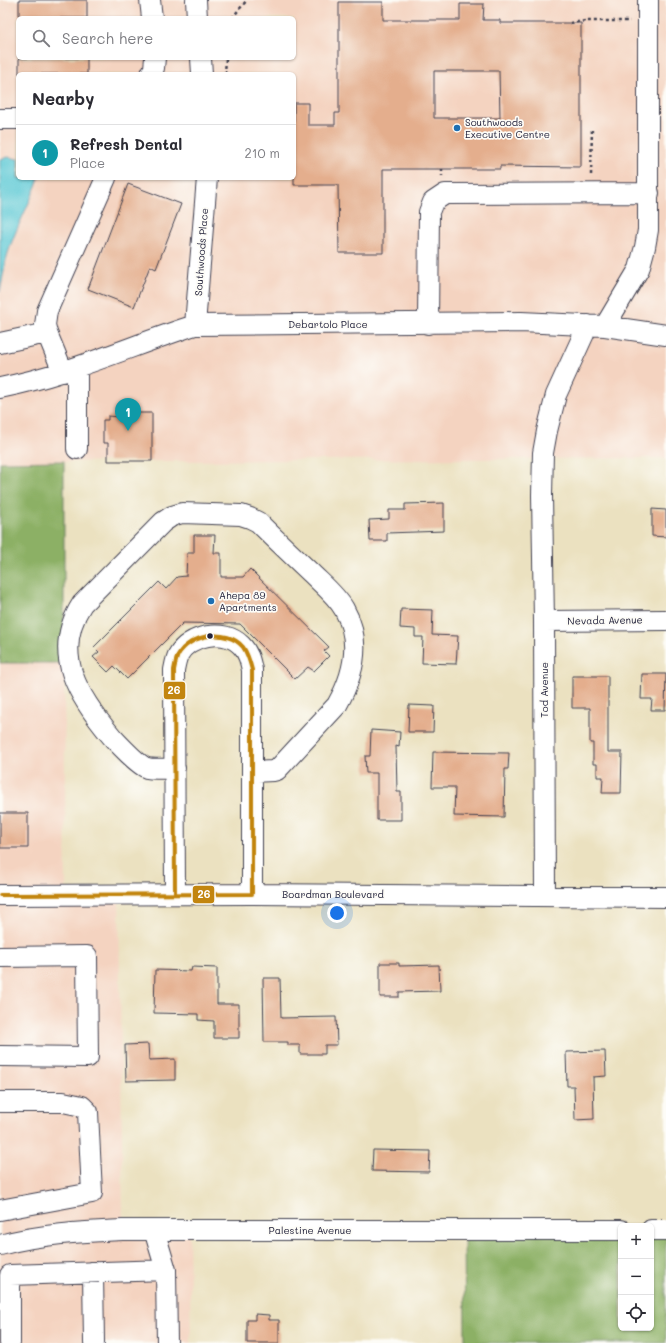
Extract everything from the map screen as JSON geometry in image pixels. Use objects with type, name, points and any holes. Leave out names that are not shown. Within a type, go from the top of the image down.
[{"type":"street","points":[[150,0],[152,16]]},
{"type":"street","points":[[196,0],[197,16]]},
{"type":"street","name":"Tod Avenue","points":[[545,896],[543,453],[556,395],[597,325],[639,270],[645,247],[648,230],[649,193],[657,154],[648,22],[648,0]]},
{"type":"street","points":[[152,72],[155,60]]},
{"type":"street","points":[[201,60],[202,72]]},
{"type":"street","points":[[0,119],[16,119]]},
{"type":"street","points":[[77,449],[70,370],[47,334],[47,311],[105,180]]},
{"type":"street","name":"Southwoods Place","points":[[195,325],[207,180]]},
{"type":"street","points":[[428,324],[429,212],[433,202],[445,194],[649,193]]},
{"type":"street","name":"Debartolo Place","points":[[0,388],[26,383],[70,370],[152,339],[195,325],[521,322],[597,325],[666,335]]},
{"type":"street","points":[[0,343],[47,334]]},
{"type":"street","points":[[175,768],[148,768],[143,766],[121,747],[96,718],[72,676],[68,643],[70,629],[75,615],[82,604],[163,522],[172,516],[182,513],[241,515],[258,522],[332,594],[344,608],[350,622],[355,641],[353,668],[337,705],[277,770],[273,772],[252,772]]},
{"type":"street","name":"Nevada Avenue","points":[[544,621],[666,620]]},
{"type":"street","points":[[175,894],[174,670],[178,655],[188,644],[201,637],[212,635],[226,637],[240,644],[248,654],[252,670],[252,894]]},
{"type":"street","name":"Boardman Boulevard","points":[[0,895],[252,894],[666,896]]},
{"type":"street","points":[[0,957],[87,956],[88,1057],[0,1056]]},
{"type":"street","points":[[0,1102],[63,1102],[82,1106],[88,1112],[92,1193],[0,1210]]},
{"type":"street","points":[[154,1230],[166,1270],[167,1343]]},
{"type":"street","name":"Palestine Avenue","points":[[5,1244],[34,1238],[81,1232],[154,1230],[618,1230]]},
{"type":"street","points":[[654,1230],[666,1230]]},
{"type":"street","points":[[5,1244],[10,1343]]},
{"type":"street","points":[[7,1286],[93,1272],[166,1270]]},
{"type":"street","points":[[93,1272],[94,1343]]},
{"type":"path","points":[[234,16],[247,0]]},
{"type":"path","points":[[570,23],[585,21],[648,22]]},
{"type":"path","points":[[225,72],[226,60]]},
{"type":"path","points":[[591,177],[592,127]]},
{"type":"shaded area","points":[[0,0],[666,0],[666,458],[0,462]]},
{"type":"shaded area","points":[[0,663],[64,663],[66,895],[119,894],[123,1230],[189,1230],[191,1343],[0,1343]]},
{"type":"green space","points":[[64,461],[64,663],[0,663],[0,462]]},
{"type":"green space","points":[[464,1230],[618,1230],[618,1331],[654,1331],[654,1230],[666,1230],[666,1343],[465,1343]]},
{"type":"water","points":[[8,157],[16,159],[16,180],[38,180],[11,243],[5,262],[0,292],[0,159]]},
{"type":"building","points":[[19,0],[87,0],[87,16],[19,16]]},
{"type":"building","name":"Southwoods Executive Centre","points":[[339,2],[383,2],[383,20],[460,20],[460,4],[484,4],[483,20],[500,20],[500,23],[581,23],[581,167],[500,166],[500,169],[383,169],[383,253],[339,253],[338,185],[294,185],[294,180],[296,180],[296,103],[308,103],[308,125],[335,125],[335,113],[339,113]],"holes":[[[434,71],[499,71],[500,118],[434,118]]]},
{"type":"building","points":[[19,60],[87,60],[87,72],[19,72]]},
{"type":"building","points":[[128,184],[181,204],[156,269],[150,266],[134,307],[88,289]]},
{"type":"building","points":[[119,413],[152,413],[152,461],[108,461],[108,443],[103,443],[103,420],[108,420],[108,416],[119,417]]},
{"type":"building","points":[[444,503],[444,531],[387,533],[387,541],[370,541],[369,520],[389,519],[389,510],[405,510],[405,504]]},
{"type":"building","points":[[652,509],[666,510],[666,537],[652,536]]},
{"type":"building","name":"Ahepa 89 Apartments","points":[[194,535],[215,535],[214,553],[221,553],[221,577],[243,577],[250,569],[329,647],[324,651],[329,656],[314,671],[308,667],[295,679],[240,624],[183,623],[127,679],[114,666],[108,672],[93,657],[99,652],[94,647],[159,582],[166,589],[177,577],[186,576],[187,553],[194,553]]},
{"type":"building","points":[[401,609],[433,610],[432,635],[458,636],[456,664],[422,663],[423,637],[415,637],[415,629],[400,628]]},
{"type":"building","points":[[642,674],[666,674],[665,710],[651,710],[652,699],[641,699]]},
{"type":"building","points":[[572,676],[608,676],[608,752],[622,752],[621,793],[602,793],[603,777],[597,777],[597,764],[593,764],[593,743],[590,743],[590,708],[572,708]]},
{"type":"building","points":[[409,705],[434,706],[433,732],[408,732]]},
{"type":"building","points":[[371,730],[400,732],[399,747],[396,746],[397,792],[401,792],[401,820],[377,820],[377,773],[366,773],[365,756],[370,756]]},
{"type":"building","points":[[433,752],[509,753],[508,769],[505,769],[504,817],[454,816],[455,787],[432,787]]},
{"type":"building","points":[[0,813],[28,813],[28,848],[0,848]]},
{"type":"building","points":[[380,963],[399,963],[399,966],[439,965],[440,991],[399,992],[399,997],[380,997]]},
{"type":"building","points":[[192,967],[217,968],[217,1004],[239,1004],[239,1038],[214,1038],[214,1021],[198,1020],[198,1014],[154,1013],[155,970],[191,971]]},
{"type":"building","points":[[263,978],[280,978],[281,1018],[336,1017],[337,1045],[325,1045],[325,1054],[300,1054],[300,1045],[288,1045],[288,1042],[264,1042]]},
{"type":"building","points":[[148,1044],[149,1060],[175,1059],[175,1080],[126,1081],[125,1045]]},
{"type":"building","points":[[605,1051],[606,1076],[593,1077],[594,1119],[575,1120],[574,1086],[567,1086],[566,1052]]},
{"type":"building","points":[[373,1150],[430,1151],[429,1172],[372,1171]]},
{"type":"building","points":[[255,1314],[269,1315],[269,1320],[279,1320],[279,1343],[247,1343],[247,1320],[255,1320]]},
{"type":"transit line","name":"26","points":[[0,895],[252,894],[252,670],[248,655],[243,647],[228,637],[209,636],[200,638],[191,642],[184,648],[176,660],[174,670],[175,894]]},
{"type":"place","name":"Southwoods Executive Centre","points":[[457,128]]},
{"type":"place","name":"Refresh Dental","points":[[128,431]]},
{"type":"place","name":"Ahepa 89 Apartments","points":[[211,601]]}]
